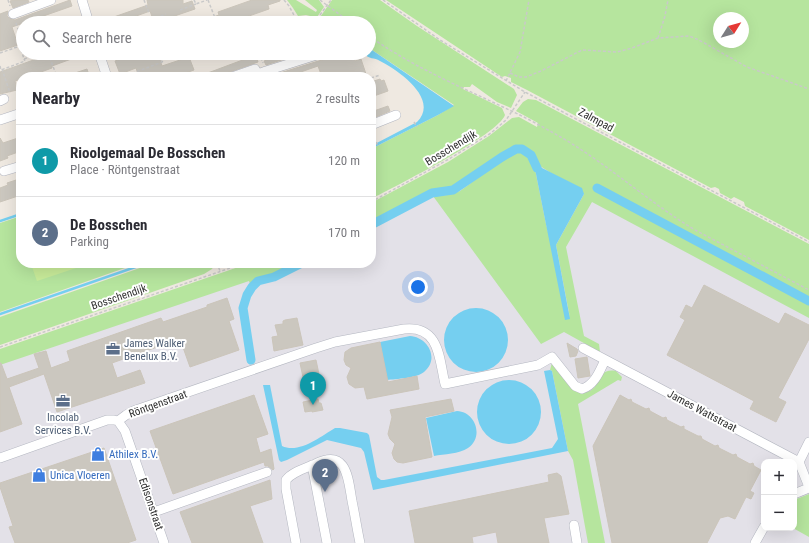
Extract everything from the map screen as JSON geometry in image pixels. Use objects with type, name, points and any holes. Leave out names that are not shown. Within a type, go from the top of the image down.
[{"type":"street","points":[[13,14],[51,0]]},
{"type":"street","points":[[82,0],[87,16]]},
{"type":"street","points":[[101,60],[105,72]]},
{"type":"street","points":[[274,72],[305,60]]},
{"type":"street","points":[[246,72],[255,69],[256,72]]},
{"type":"street","points":[[0,120],[16,115]]},
{"type":"street","points":[[376,123],[396,115]]},
{"type":"street","points":[[4,171],[16,167]]},
{"type":"street","name":"Röntgenstraat","points":[[0,458],[107,420],[118,421],[133,412],[316,348],[335,342],[404,329],[413,329],[426,333],[434,341],[445,384],[538,365],[552,357],[572,382],[578,388],[582,389],[587,387],[595,379],[605,360]]},
{"type":"street","name":"James Wattstraat","points":[[583,348],[799,462]]},
{"type":"street","name":"Edisonstraat","points":[[118,421],[125,431],[154,512],[161,542]]},
{"type":"street","points":[[797,493],[809,488],[799,462],[809,442]]},
{"type":"street","points":[[296,543],[285,482],[291,476],[312,465],[323,460],[332,459],[340,463],[346,470],[360,543]]},
{"type":"street","points":[[312,465],[328,543]]},
{"type":"street","points":[[154,512],[267,472]]},
{"type":"street","points":[[574,525],[577,543]]},
{"type":"street","points":[[755,543],[762,531]]},
{"type":"path","points":[[144,0],[146,16]]},
{"type":"path","points":[[194,0],[196,4]]},
{"type":"path","points":[[180,10],[207,0],[214,16]]},
{"type":"path","points":[[284,0],[290,6],[295,16]]},
{"type":"path","points":[[320,0],[341,16]]},
{"type":"path","points":[[319,16],[331,0]]},
{"type":"path","name":"Zalmpad","points":[[383,0],[427,31],[525,92],[809,242]]},
{"type":"path","points":[[506,81],[520,52],[529,0]]},
{"type":"path","points":[[658,38],[668,0]]},
{"type":"path","points":[[510,73],[519,77],[526,77],[582,50],[618,52],[658,38],[684,36],[694,37],[747,67],[809,89]]},
{"type":"path","points":[[376,41],[408,62],[513,112],[565,140],[591,156],[666,212],[691,228],[809,290]]},
{"type":"path","points":[[0,53],[16,47]]},
{"type":"path","points":[[0,66],[2,69],[24,60]]},
{"type":"path","points":[[51,60],[55,72]]},
{"type":"path","points":[[136,72],[162,62]]},
{"type":"path","points":[[376,76],[380,75]]},
{"type":"path","name":"Bosschendijk","points":[[376,199],[465,150],[495,130],[513,112],[525,92]]},
{"type":"path","points":[[414,122],[417,127]]},
{"type":"path","points":[[376,142],[378,146]]},
{"type":"path","name":"Bosschendijk","points":[[0,347],[229,268]]},
{"type":"shaded area","points":[[520,151],[809,313],[809,543],[0,543],[0,360],[264,268],[376,268],[376,218]]},
{"type":"green space","points":[[287,0],[296,0],[316,12],[317,10],[305,0],[319,0],[324,7],[318,16],[298,16]]},
{"type":"green space","points":[[332,0],[380,0],[514,89],[517,95],[511,108],[497,102],[472,84],[470,87],[464,87],[463,89],[502,108],[505,115],[498,124],[466,147],[376,196],[376,146],[438,115],[454,105],[376,53],[376,16],[321,16]]},
{"type":"green space","points":[[386,0],[809,0],[809,240],[745,206],[744,202],[734,197],[731,199],[720,193],[719,189],[715,187],[711,188],[511,82],[511,78],[505,76],[502,77]]},
{"type":"green space","points":[[528,99],[536,100],[809,244],[809,318],[592,202],[566,247],[584,336],[599,344],[600,352],[564,332],[541,344],[433,196],[448,195],[460,191],[512,153],[521,150],[527,153],[535,169],[546,224],[570,318],[556,245],[584,194],[540,166],[535,157],[527,149],[519,146],[507,151],[453,188],[433,191],[376,220],[376,200],[448,162],[489,136],[512,118],[519,117],[537,127],[538,123],[516,111],[523,102]]},
{"type":"green space","points":[[16,218],[16,268],[125,268],[0,312],[0,223]]},
{"type":"green space","points":[[32,268],[76,268],[37,281]]},
{"type":"green space","points":[[140,268],[213,268],[204,274],[0,345],[0,317]]},
{"type":"green space","points":[[235,268],[283,268],[257,279],[250,284],[249,281],[0,365],[0,349]]},
{"type":"green space","points":[[553,359],[579,392],[587,392],[592,390],[600,377],[609,371],[616,371],[622,377],[621,381],[618,380],[578,404],[605,543],[588,543],[573,460],[568,451],[552,371],[550,370]]},
{"type":"green space","points":[[809,494],[809,537],[797,530],[797,499]]},
{"type":"water","points":[[376,53],[454,106],[376,146],[376,143],[417,122],[423,113],[423,104],[420,95],[414,86],[397,71],[376,60]]},
{"type":"water","points":[[535,157],[538,164],[542,168],[582,188],[584,194],[556,245],[570,319],[565,320],[535,169],[531,158]]},
{"type":"water","points":[[476,308],[488,311],[499,317],[505,328],[508,340],[505,352],[499,363],[488,369],[476,372],[464,369],[453,363],[447,352],[444,340],[447,328],[453,317],[464,311]]},
{"type":"water","points":[[410,336],[416,337],[427,344],[431,355],[429,367],[417,376],[387,380],[380,342]]},
{"type":"water","points":[[544,371],[552,371],[568,451],[373,490],[364,452],[361,448],[327,440],[281,462],[279,460],[263,385],[270,385],[282,446],[295,448],[302,446],[316,440],[335,428],[367,433],[369,435],[377,477],[384,480],[552,448],[558,439]]},
{"type":"water","points":[[509,380],[527,385],[532,389],[536,394],[541,412],[536,430],[532,435],[527,439],[509,444],[491,439],[486,435],[482,430],[477,412],[482,394],[486,389],[491,385]]},
{"type":"water","points":[[457,411],[464,412],[473,420],[477,432],[476,438],[468,448],[460,452],[434,456],[426,418]]},
{"type":"building","points":[[28,0],[29,2],[13,8],[10,1]]},
{"type":"building","points":[[70,0],[72,6],[43,16],[26,16]]},
{"type":"building","points":[[147,0],[183,0],[183,4],[192,1],[195,9],[175,16],[152,16],[150,11],[136,16],[117,16],[148,5]]},
{"type":"building","points":[[252,0],[280,0],[268,5],[269,9],[249,16],[216,16],[219,15],[218,12]]},
{"type":"building","points":[[8,11],[7,16],[15,20],[16,26],[12,27],[16,39],[16,46],[0,51],[0,14]]},
{"type":"building","points":[[33,60],[68,60],[41,72],[16,72],[16,90],[0,94],[0,72]]},
{"type":"building","points":[[160,60],[162,66],[180,60],[190,60],[194,70],[188,72],[137,72],[136,68],[125,72],[119,72],[115,61]]},
{"type":"building","points":[[243,60],[257,60],[258,62],[229,72],[210,72]]},
{"type":"building","points":[[267,60],[281,60],[266,65],[264,61]]},
{"type":"building","points":[[322,60],[361,60],[365,72],[320,72],[318,66],[301,72],[283,72]]},
{"type":"building","points":[[87,69],[88,72],[78,72]]},
{"type":"building","points":[[376,80],[384,80],[388,91],[376,95]]},
{"type":"building","points":[[388,106],[390,111],[376,117],[376,110]]},
{"type":"building","points":[[0,138],[3,143],[16,139],[16,153],[7,156],[8,158],[0,161]]},
{"type":"building","points":[[16,180],[16,197],[0,202],[0,188],[8,185],[7,183]]},
{"type":"building","points":[[704,285],[779,324],[785,313],[809,325],[809,339],[778,398],[786,402],[776,422],[750,409],[754,401],[667,355],[685,320],[680,317],[686,305],[692,308]]},
{"type":"building","points":[[227,298],[234,319],[229,321],[239,350],[190,367],[180,339],[112,363],[117,378],[140,370],[145,383],[57,412],[44,374],[9,387],[22,424],[0,432],[0,363],[7,379],[39,368],[34,354],[46,351],[51,368],[70,361],[67,351],[161,318],[163,322],[207,307],[207,305]]},
{"type":"building","points":[[297,318],[303,345],[274,351],[272,337],[278,336],[275,325],[283,324],[283,321],[285,320]]},
{"type":"building","points":[[380,342],[388,382],[417,376],[419,389],[367,399],[364,387],[355,388],[349,384],[347,377],[351,368],[346,365],[344,360],[345,352],[351,348]]},
{"type":"building","points":[[567,343],[577,349],[578,351],[576,356],[570,357]]},
{"type":"building","points":[[587,357],[590,376],[578,378],[575,359]]},
{"type":"building","points":[[316,360],[320,379],[304,382],[300,363]]},
{"type":"building","points":[[254,395],[268,434],[256,438],[260,453],[271,449],[274,469],[273,470],[268,466],[265,466],[264,462],[173,494],[150,431]]},
{"type":"building","points":[[620,395],[629,400],[631,399],[632,402],[646,409],[649,408],[650,411],[663,418],[666,417],[667,420],[681,427],[684,426],[684,429],[701,436],[702,439],[715,446],[718,445],[719,448],[733,455],[736,454],[737,457],[750,464],[753,463],[754,466],[761,470],[750,491],[754,493],[751,499],[746,497],[735,519],[728,516],[720,518],[707,543],[612,543],[593,446]]},
{"type":"building","points":[[318,399],[323,410],[305,412],[303,402]]},
{"type":"building","points":[[451,399],[454,411],[425,417],[432,457],[403,463],[397,462],[392,453],[395,444],[390,439],[388,434],[392,417],[390,410]]},
{"type":"building","points":[[104,448],[136,540],[127,543],[15,543],[9,527],[13,526],[0,483]]},
{"type":"building","points":[[557,473],[561,476],[569,514],[544,518],[549,543],[498,543],[496,532],[472,537],[473,543],[415,543],[409,511],[549,482],[548,475]]},
{"type":"building","points":[[270,480],[272,499],[250,506],[263,543],[192,543],[180,512]]},
{"type":"waterway","points":[[376,222],[432,193],[453,190],[516,149],[522,149],[531,155],[537,168]]},
{"type":"waterway","points":[[597,188],[809,301]]},
{"type":"waterway","points":[[0,221],[16,216]]},
{"type":"waterway","points":[[0,314],[133,268]]},
{"type":"waterway","points":[[251,360],[243,308],[247,295],[258,281],[274,277],[292,268]]},
{"type":"place","name":"James Walker Benelux B.V.","points":[[113,349]]},
{"type":"place","name":"Incolab Services B.V.","points":[[63,401]]},
{"type":"place","name":"Rioolgemaal De Bosschen","points":[[313,405]]},
{"type":"place","name":"Athilex B.V.","points":[[98,454]]},
{"type":"place","name":"Unica Vloeren","points":[[39,475]]},
{"type":"place","name":"De Bosschen","points":[[325,492]]}]
